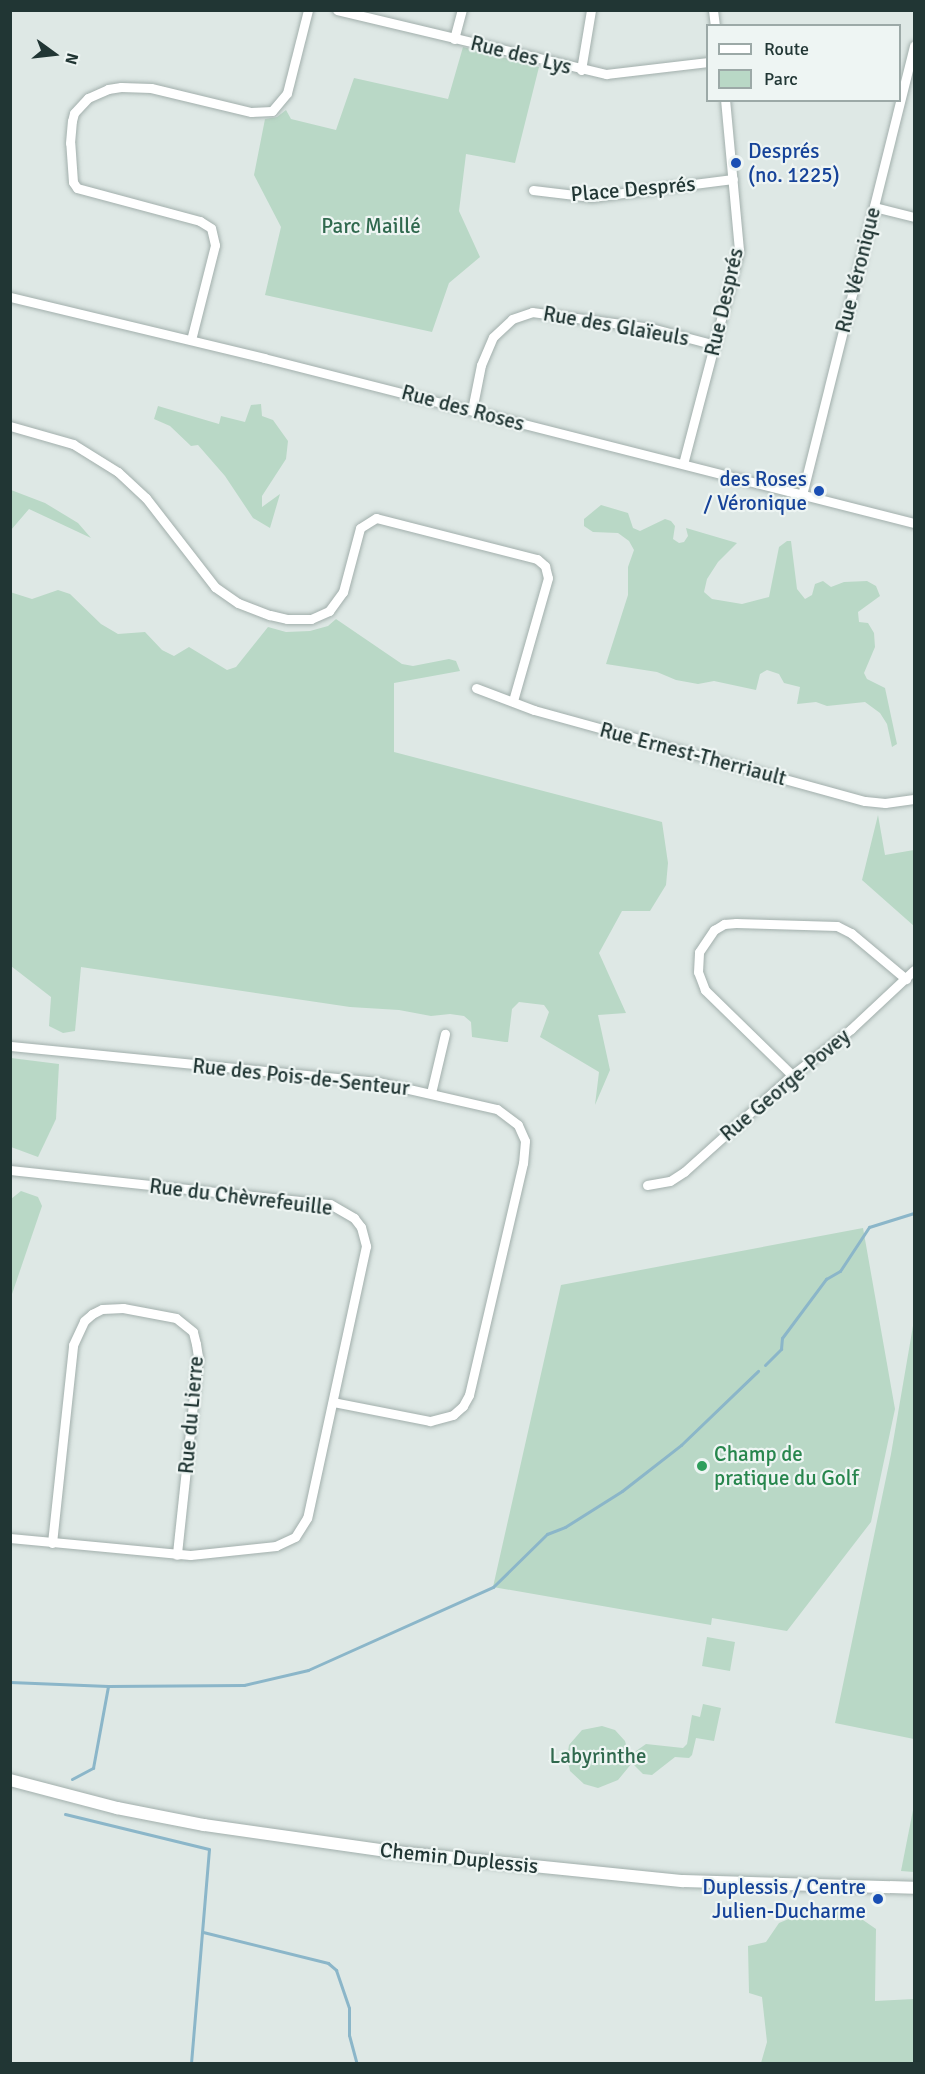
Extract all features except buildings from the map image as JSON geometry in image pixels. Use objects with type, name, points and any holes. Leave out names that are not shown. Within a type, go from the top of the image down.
[{"type":"street","points":[[191,340],[215,245],[211,228],[200,221],[88,193],[77,188],[73,182],[69,130],[74,113],[88,98],[108,89],[121,87],[151,88],[251,112],[272,111],[287,93],[308,10]]},
{"type":"street","name":"Rue des Lys","points":[[337,10],[581,70],[616,74],[706,62]]},
{"type":"street","points":[[454,39],[462,10]]},
{"type":"street","points":[[581,70],[591,10]]},
{"type":"street","name":"Rue Véronique","points":[[901,101],[915,46]]},
{"type":"street","name":"Rue Després","points":[[683,464],[739,250],[725,102]]},
{"type":"street","name":"Rue Véronique","points":[[802,495],[901,102]]},
{"type":"street","name":"Place Després","points":[[533,190],[592,197],[733,179]]},
{"type":"street","points":[[874,207],[915,217]]},
{"type":"street","name":"Rue des Roses","points":[[10,297],[472,410],[915,523]]},
{"type":"street","name":"Rue des Glaïeuls","points":[[472,410],[481,365],[493,337],[512,319],[532,312],[651,328],[715,345]]},
{"type":"street","points":[[10,426],[73,444],[118,472],[146,498],[215,587],[238,603],[270,615],[287,619],[311,619],[329,611],[343,592],[360,528],[376,518],[537,559],[545,566],[548,578],[513,701]]},
{"type":"street","name":"Rue Ernest-Therriault","points":[[476,688],[534,710],[865,801],[915,799]]},
{"type":"street","points":[[792,1075],[705,990],[698,972],[699,952],[714,930],[723,924],[736,923],[837,926],[851,933],[906,978]]},
{"type":"street","name":"Rue George-Povey","points":[[647,1185],[670,1181],[684,1172],[792,1075],[833,1046],[915,970]]},
{"type":"street","points":[[431,1093],[445,1034]]},
{"type":"street","name":"Rue des Pois-de-Senteur","points":[[10,1046],[378,1082],[497,1109],[508,1115],[518,1125],[525,1141],[523,1163],[468,1395],[463,1406],[453,1415],[430,1422],[333,1402]]},
{"type":"street","name":"Rue du Chèvrefeuille","points":[[10,1170],[330,1204],[347,1212],[361,1227],[366,1245],[307,1518],[295,1537],[276,1546],[200,1555],[177,1555]]},
{"type":"street","name":"Rue du Lierre","points":[[52,1543],[73,1345],[80,1327],[92,1314],[111,1307],[123,1308],[176,1318],[193,1332],[196,1344],[198,1356],[177,1555]]},
{"type":"street","points":[[10,1538],[177,1555]]},
{"type":"street","name":"Chemin Duplessis","points":[[10,1780],[88,1802],[204,1825],[386,1851],[683,1881],[915,1888]]},
{"type":"green space","name":"Parc Maillé","points":[[463,47],[539,67],[515,163],[466,154],[459,211],[480,257],[449,283],[432,332],[265,295],[281,227],[254,175],[265,119],[277,117],[286,110],[291,119],[336,130],[354,78],[448,99]]},
{"type":"green space","points":[[261,404],[262,416],[273,420],[288,441],[286,459],[262,496],[262,507],[280,494],[270,528],[253,518],[225,476],[198,445],[191,446],[170,426],[154,419],[158,406],[219,424],[221,416],[245,422],[251,405]]},
{"type":"green space","points":[[11,490],[45,503],[78,523],[91,538],[29,509],[11,530]]},
{"type":"green space","points":[[601,505],[628,513],[633,528],[640,531],[665,519],[671,521],[675,526],[673,539],[679,543],[684,542],[688,536],[686,528],[737,543],[718,562],[707,579],[704,592],[712,599],[742,604],[769,597],[779,547],[787,541],[791,541],[797,589],[805,599],[812,595],[815,584],[823,581],[831,587],[844,582],[867,581],[876,586],[880,596],[858,612],[859,622],[868,623],[874,633],[875,647],[864,673],[867,679],[885,688],[897,744],[892,747],[887,724],[880,713],[865,702],[827,706],[816,702],[797,704],[800,687],[784,683],[779,674],[767,670],[760,674],[756,690],[714,681],[698,684],[676,680],[657,672],[606,664],[628,595],[628,567],[634,550],[629,541],[618,533],[593,532],[584,526],[584,519]]},
{"type":"green space","points":[[58,590],[70,594],[101,624],[118,634],[145,632],[162,650],[174,656],[189,647],[227,670],[236,667],[268,627],[286,632],[310,631],[328,626],[336,619],[402,664],[413,666],[449,659],[456,661],[460,671],[394,683],[394,752],[662,822],[668,863],[666,885],[650,911],[622,911],[599,953],[626,1013],[598,1015],[610,1070],[595,1105],[599,1072],[540,1037],[549,1012],[544,1005],[519,1002],[512,1009],[508,1042],[505,1042],[472,1037],[471,1022],[464,1016],[450,1014],[431,1016],[399,1010],[350,1007],[81,967],[75,1031],[63,1033],[49,1026],[51,997],[11,966],[10,592],[32,599]]},
{"type":"green space","points":[[878,815],[885,855],[914,850],[914,926],[862,880]]},
{"type":"green space","points":[[11,1058],[59,1064],[56,1119],[38,1157],[11,1147]]},
{"type":"green space","points":[[21,1191],[38,1197],[42,1206],[11,1297],[11,1199]]},
{"type":"green space","name":"Champ de pratique du Golf","points":[[863,1228],[895,1409],[871,1522],[787,1631],[712,1618],[711,1625],[493,1587],[561,1285]]},
{"type":"green space","points":[[914,1320],[914,1739],[835,1723],[891,1454]]},
{"type":"green space","points":[[707,1637],[735,1642],[730,1671],[702,1666]]},
{"type":"green space","name":"Labyrinthe","points":[[703,1704],[721,1708],[714,1741],[696,1738],[692,1755],[689,1758],[675,1757],[652,1775],[643,1774],[632,1763],[618,1780],[598,1788],[584,1784],[570,1771],[567,1758],[569,1745],[582,1730],[602,1726],[615,1730],[625,1741],[629,1756],[646,1744],[683,1748],[687,1744],[692,1715],[700,1717]]},
{"type":"green space","points":[[914,1805],[914,1872],[901,1871]]},
{"type":"green space","points":[[830,1906],[850,1911],[876,1929],[875,2001],[914,1999],[914,2063],[761,2063],[767,2042],[762,1997],[749,1993],[748,1946],[766,1942],[779,1923],[815,1908]]},
{"type":"waterway","points":[[765,1365],[781,1349],[782,1338],[826,1279],[840,1271],[869,1227],[914,1213]]},
{"type":"waterway","points":[[10,1682],[108,1686],[244,1685],[308,1670],[493,1587],[547,1534],[565,1527],[622,1491],[681,1445],[758,1371]]},
{"type":"waterway","points":[[72,1779],[93,1768],[108,1686]]},
{"type":"waterway","points":[[65,1814],[209,1849],[191,2064]]},
{"type":"waterway","points":[[203,1932],[328,1963],[336,1970],[349,2008],[349,2035],[357,2064]]},
{"type":"place","name":"Després (no. 1225)","points":[[736,163]]},
{"type":"place","name":"des Roses / Véronique","points":[[819,491]]},
{"type":"place","name":"Champ de pratique du Golf","points":[[702,1466]]},
{"type":"place","name":"Duplessis / Centre Julien-Ducharme","points":[[878,1899]]}]
